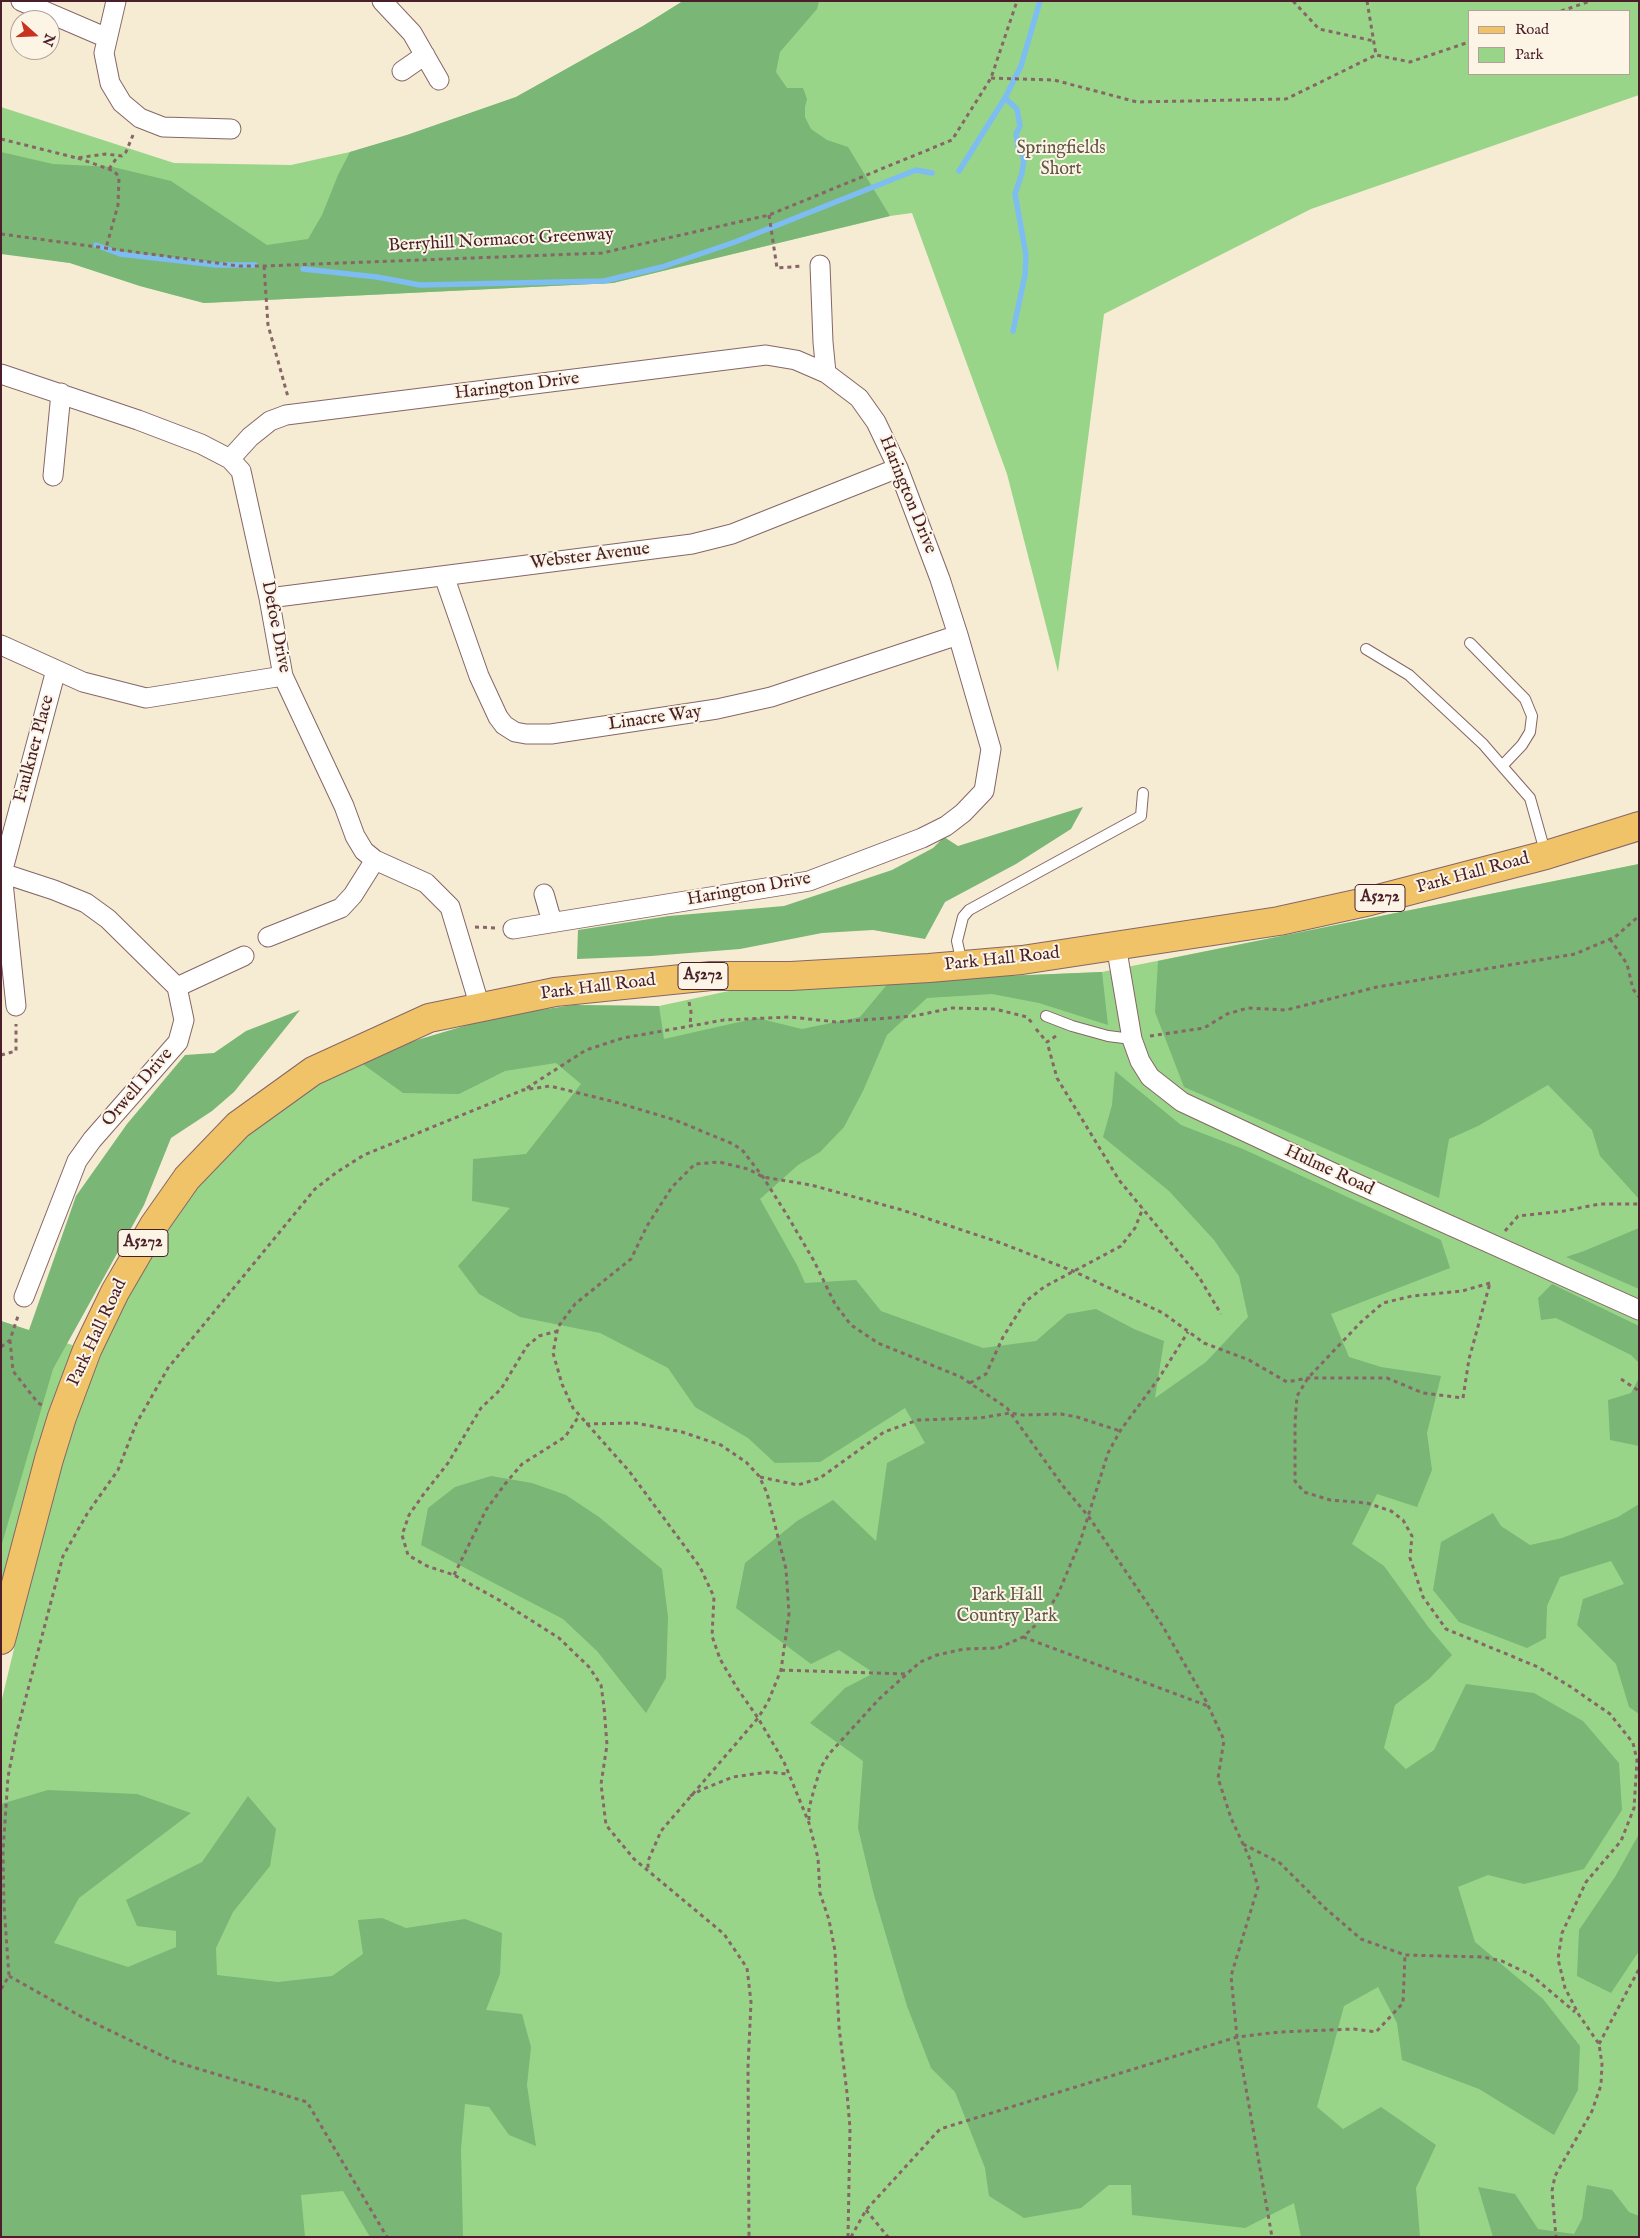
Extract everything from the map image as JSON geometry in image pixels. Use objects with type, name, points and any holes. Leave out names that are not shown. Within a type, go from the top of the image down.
[{"type":"main road","name":"Park Hall Road","points":[[1,1640],[62,1416],[87,1350],[115,1292],[154,1225],[188,1178],[238,1125],[313,1071],[429,1018],[555,992],[711,976],[791,976],[1022,960],[1280,920],[1370,901],[1546,854],[1639,826]]},
{"type":"street","points":[[21,1],[107,38]]},
{"type":"street","points":[[116,1],[107,38],[105,61],[110,82],[122,103],[140,118],[163,127],[231,129]]},
{"type":"street","points":[[382,1],[412,33],[439,80]]},
{"type":"street","points":[[402,71],[424,55]]},
{"type":"street","points":[[820,265],[822,342],[826,373]]},
{"type":"street","name":"Harington Drive","points":[[230,460],[250,438],[270,422],[293,414],[531,386],[766,354],[796,360],[826,373],[859,398],[888,444],[940,580],[991,750],[984,791],[963,813],[946,826],[922,838],[809,881],[514,929]]},
{"type":"street","name":"Defoe Drive","points":[[1,374],[61,393],[194,442],[230,460],[241,471],[269,598],[283,676],[344,806],[355,836],[364,851],[375,860],[426,883],[450,907],[480,1007]]},
{"type":"street","points":[[53,476],[61,393]]},
{"type":"street","name":"Webster Avenue","points":[[269,598],[692,544],[732,534],[898,468]]},
{"type":"street","name":"Linacre Way","points":[[444,576],[479,676],[498,717],[510,729],[526,734],[551,734],[717,710],[762,699],[958,635]]},
{"type":"street","points":[[1,645],[83,682],[146,698],[283,676]]},
{"type":"street","name":"Faulkner Place","points":[[16,1006],[2,873],[56,670]]},
{"type":"street","points":[[268,937],[341,908],[353,895],[375,860]]},
{"type":"street","points":[[2,873],[86,903],[108,919],[177,987],[244,956]]},
{"type":"street","points":[[544,894],[552,922]]},
{"type":"street","name":"Hulme Road","points":[[1116,945],[1132,1039],[1140,1060],[1150,1077],[1182,1102],[1639,1310]]},
{"type":"street","name":"Orwell Drive","points":[[24,1297],[77,1161],[92,1140],[178,1042],[184,1020],[177,987]]},
{"type":"lane","points":[[1470,643],[1525,699],[1532,716],[1530,732],[1522,745],[1502,766]]},
{"type":"lane","points":[[1366,649],[1409,675],[1483,744],[1530,798],[1546,854]]},
{"type":"lane","points":[[963,965],[957,941],[963,917],[969,910],[1141,816],[1143,793]]},
{"type":"lane","points":[[1046,1016],[1072,1026],[1108,1036],[1132,1039]]},
{"type":"path","name":"Berryhill Normacot Greenway","points":[[1,234],[238,266],[602,253],[769,214],[952,140],[991,78],[1018,1]]},
{"type":"path","points":[[1293,1],[1319,29],[1374,41]]},
{"type":"path","points":[[1367,1],[1376,55]]},
{"type":"path","points":[[1564,10],[1591,1]]},
{"type":"path","points":[[991,78],[1054,80],[1137,102],[1286,99],[1376,55],[1410,62],[1468,42]]},
{"type":"path","points":[[77,158],[105,154],[122,156],[126,152],[140,118]]},
{"type":"path","points":[[1,139],[77,158],[114,170],[119,177],[118,205],[106,248]]},
{"type":"path","points":[[109,168],[118,155]]},
{"type":"path","points":[[769,214],[777,268],[820,265]]},
{"type":"path","points":[[264,266],[268,325],[293,414]]},
{"type":"path","points":[[1132,1039],[1204,1028],[1227,1014],[1248,1008],[1286,1010],[1377,987],[1575,954],[1610,939],[1639,916]]},
{"type":"path","points":[[457,927],[514,929]]},
{"type":"path","points":[[1610,939],[1627,964],[1633,989],[1639,996]]},
{"type":"path","points":[[1,1055],[16,1051],[16,1006]]},
{"type":"path","points":[[1,1990],[9,1976],[4,1906],[3,1851],[8,1777],[16,1735],[63,1556],[87,1514],[118,1470],[136,1424],[168,1368],[315,1189],[364,1155],[523,1090],[586,1050],[623,1038],[724,1020],[790,1017],[837,1022],[914,1016],[952,1008],[995,1009],[1027,1017],[1047,1042],[1057,1078],[1120,1180],[1199,1277],[1221,1314]]},
{"type":"path","points":[[1047,1042],[1072,1026]]},
{"type":"path","points":[[523,1090],[550,1086],[615,1102],[675,1120],[733,1144],[743,1151],[763,1177],[814,1262],[835,1304],[851,1325],[878,1343],[913,1356],[970,1383],[1007,1408],[1063,1486],[1089,1517],[1162,1625],[1209,1707],[1224,1740],[1218,1778],[1231,1818],[1243,1844],[1258,1886],[1232,1976],[1237,2037],[1272,2237]]},
{"type":"path","points":[[848,2237],[850,2128],[848,2093],[838,2028],[835,1950],[829,1920],[820,1893],[818,1858],[809,1823],[787,1774],[784,1762],[720,1659],[712,1636],[714,1597],[700,1567],[629,1471],[573,1408],[562,1384],[553,1353],[558,1331],[575,1304],[631,1259],[647,1226],[672,1187],[695,1164],[719,1162],[748,1168],[763,1177],[811,1186],[902,1210],[1001,1244],[1073,1271],[1163,1313],[1204,1343],[1249,1360],[1287,1382],[1308,1378],[1387,1378],[1423,1393],[1463,1398],[1469,1359],[1490,1283],[1462,1291],[1412,1296],[1383,1303],[1361,1322],[1308,1378],[1296,1396],[1295,1481],[1304,1492],[1330,1500],[1367,1504],[1391,1511],[1397,1515],[1403,1520],[1412,1536],[1410,1558],[1424,1597],[1446,1629],[1538,1667],[1571,1687],[1610,1714],[1633,1743],[1637,1760],[1634,1808],[1621,1841],[1586,1882],[1562,1933],[1558,1959],[1565,1988],[1579,2015],[1599,2044],[1602,2064],[1601,2085],[1592,2111],[1555,2176],[1552,2190],[1556,2237]]},
{"type":"path","points":[[1493,1245],[1518,1216],[1564,1211],[1600,1204],[1639,1204]]},
{"type":"path","points":[[970,1383],[986,1374],[1003,1336],[1025,1302],[1044,1287],[1121,1246],[1135,1228],[1143,1208]]},
{"type":"path","points":[[24,1297],[10,1340],[13,1371],[38,1403],[62,1416]]},
{"type":"path","points":[[558,1331],[539,1336],[527,1346],[501,1389],[482,1408],[448,1464],[423,1494],[410,1515],[402,1535],[408,1555],[426,1566],[454,1575],[499,1600],[559,1638],[593,1673],[600,1685],[604,1707],[607,1745],[601,1784],[606,1825],[634,1859],[724,1934],[746,1968],[751,2002],[748,2067],[749,2237]]},
{"type":"path","points":[[809,1823],[809,1808],[815,1786],[821,1768],[829,1754],[878,1699],[920,1662],[937,1655],[964,1650],[998,1648],[1023,1637],[1043,1618],[1058,1594],[1089,1517],[1108,1453],[1120,1430],[1159,1378],[1188,1332]]},
{"type":"path","points":[[1,1347],[10,1340]]},
{"type":"path","points":[[1621,1379],[1639,1391]]},
{"type":"path","points":[[759,1476],[798,1485],[820,1478],[884,1432],[918,1420],[980,1418],[1010,1413],[1077,1417],[1120,1430]]},
{"type":"path","points":[[454,1575],[486,1510],[504,1484],[522,1464],[565,1436],[580,1416]]},
{"type":"path","points":[[586,1424],[634,1423],[682,1432],[722,1445],[746,1462],[759,1476],[767,1493],[786,1569],[789,1614],[780,1670],[768,1702],[758,1718],[661,1831],[648,1861],[648,1870]]},
{"type":"path","points":[[1023,1637],[1209,1707]]},
{"type":"path","points":[[780,1670],[907,1674]]},
{"type":"path","points":[[688,1798],[703,1789],[733,1777],[768,1772],[787,1774]]},
{"type":"path","points":[[1243,1844],[1280,1863],[1325,1908],[1361,1939],[1405,1955],[1483,1957],[1502,1961],[1531,1975],[1579,2015]]},
{"type":"path","points":[[852,2237],[866,2210],[940,2129],[1237,2037],[1279,2032],[1354,2029],[1376,2032],[1403,2003],[1405,1955]]},
{"type":"path","points":[[1599,2044],[1639,1969]]},
{"type":"path","points":[[9,1976],[82,2016],[173,2061],[307,2102],[387,2237]]},
{"type":"path","points":[[866,2210],[888,2237]]},
{"type":"green space","name":"Springfields Short","points":[[683,1],[1639,1],[1639,95],[1311,209],[1104,314],[1058,672],[1007,474],[912,213],[890,216],[613,283],[204,303],[140,286],[70,263],[1,252],[1,107],[174,163],[291,165],[350,152],[407,135],[516,97],[643,26]]},
{"type":"green space","points":[[683,1],[819,1],[817,9],[780,52],[776,72],[787,88],[803,88],[807,99],[805,117],[811,129],[827,140],[848,147],[890,216],[613,283],[204,303],[140,286],[70,263],[1,254],[1,152],[53,164],[113,167],[171,181],[267,245],[308,239],[322,215],[338,175],[350,152],[407,135],[516,97],[643,26]]},
{"type":"green space","points":[[1083,807],[1071,829],[1016,864],[945,902],[925,939],[873,930],[822,933],[740,949],[651,956],[577,959],[578,930],[669,916],[784,906],[892,870],[933,848],[944,837],[958,846]]},
{"type":"green space","name":"Park Hall Country Park","points":[[1639,864],[1639,2237],[1,2237],[1,1703],[59,1461],[108,1337],[146,1261],[189,1197],[230,1149],[284,1104],[338,1071],[397,1046],[573,1005],[659,1006],[752,986],[1102,972]]},
{"type":"green space","points":[[1639,864],[1639,1199],[1600,1156],[1592,1130],[1548,1085],[1478,1126],[1449,1139],[1439,1198],[1184,1087],[1155,1012],[1158,961]]},
{"type":"green space","points":[[1102,972],[1108,1025],[1039,1003],[992,994],[927,998],[887,1035],[863,1091],[844,1127],[820,1152],[798,1165],[760,1199],[805,1283],[856,1280],[881,1311],[983,1348],[1036,1341],[1067,1314],[1096,1309],[1134,1329],[1164,1341],[1155,1398],[1206,1362],[1248,1317],[1239,1276],[1214,1240],[1169,1191],[1103,1137],[1112,1105],[1115,1071],[1181,1125],[1243,1149],[1441,1240],[1450,1268],[1331,1314],[1349,1357],[1381,1367],[1441,1376],[1427,1433],[1432,1470],[1417,1507],[1377,1494],[1352,1544],[1384,1566],[1429,1628],[1452,1655],[1429,1679],[1395,1705],[1384,1748],[1406,1769],[1434,1750],[1466,1684],[1534,1693],[1583,1721],[1619,1763],[1622,1810],[1584,1869],[1524,1884],[1488,1875],[1458,1887],[1475,1942],[1543,1999],[1580,2046],[1578,2090],[1554,2135],[1479,2089],[1402,2060],[1397,2023],[1378,1987],[1344,2006],[1317,2107],[1343,2129],[1381,2107],[1436,2145],[1416,2188],[1420,2237],[1301,2237],[1294,2203],[1245,2228],[1132,2215],[1131,2185],[1109,2185],[1081,2208],[1024,2218],[989,2196],[985,2168],[955,2092],[931,2068],[907,2006],[874,1895],[858,1828],[863,1761],[810,1723],[845,1688],[874,1673],[839,1650],[811,1664],[736,1608],[745,1563],[797,1521],[833,1500],[876,1541],[887,1463],[925,1443],[905,1408],[820,1462],[775,1463],[748,1438],[695,1407],[668,1368],[600,1333],[520,1317],[479,1294],[458,1266],[510,1208],[472,1201],[473,1159],[526,1154],[581,1084],[556,1063],[505,1071],[459,1094],[403,1093],[360,1062],[397,1046],[494,1017],[573,1005],[659,1006],[664,1039],[757,1018],[802,1029],[860,1017],[890,981]]},
{"type":"green space","points":[[300,1010],[234,1092],[212,1111],[171,1138],[144,1205],[53,1369],[1,1547],[1,1321],[29,1330],[76,1196],[127,1124],[185,1055],[214,1053],[246,1031]]},
{"type":"green space","points":[[1639,1228],[1639,1289],[1566,1257],[1584,1251]]},
{"type":"green space","points":[[1552,1284],[1639,1326],[1639,1363],[1631,1355],[1556,1318],[1541,1320],[1538,1298]]},
{"type":"green space","points":[[1,1321],[87,1350],[1,1638]]},
{"type":"green space","points":[[1639,1378],[1639,1446],[1610,1440],[1608,1400],[1631,1393]]},
{"type":"green space","points":[[491,1476],[532,1483],[566,1495],[599,1517],[662,1569],[668,1617],[666,1678],[646,1713],[597,1651],[563,1619],[421,1545],[428,1508],[455,1487]]},
{"type":"green space","points":[[1639,1504],[1639,1714],[1629,1707],[1616,1664],[1577,1625],[1583,1599],[1624,1584],[1611,1561],[1560,1577],[1547,1606],[1546,1638],[1527,1648],[1459,1622],[1433,1590],[1441,1542],[1493,1513],[1501,1526],[1530,1545],[1562,1538],[1618,1517]]},
{"type":"green space","points":[[48,1790],[137,1794],[191,1813],[79,1898],[54,1943],[128,1967],[176,1947],[176,1931],[137,1926],[126,1900],[202,1862],[248,1796],[276,1829],[270,1866],[233,1912],[216,1948],[217,1975],[278,1982],[332,1976],[363,1954],[358,1920],[382,1918],[406,1928],[465,1919],[502,1933],[500,1974],[486,2010],[522,2014],[531,2047],[527,2085],[536,2146],[509,2135],[489,2107],[465,2104],[461,2149],[463,2237],[370,2237],[343,2191],[301,2195],[305,2237],[1,2237],[1,1804]]},
{"type":"green space","points":[[1639,1834],[1639,1951],[1611,1993],[1577,1976],[1579,1930],[1615,1877]]},
{"type":"green space","points":[[1587,2185],[1612,2190],[1629,2212],[1639,2216],[1639,2237],[1493,2237],[1478,2187],[1515,2194],[1538,2229],[1574,2234],[1582,2219]]},
{"type":"waterway","points":[[959,171],[1005,98],[1021,66],[1040,1]]},
{"type":"waterway","points":[[1005,98],[1017,109],[1020,126],[1016,134],[1018,147],[1024,159],[1022,173],[1015,194],[1026,255],[1025,275],[1013,331]]},
{"type":"waterway","points":[[303,269],[377,277],[420,285],[604,281],[662,267],[735,242],[916,170],[932,173]]},
{"type":"waterway","points":[[96,245],[120,254],[216,265],[255,265]]}]
